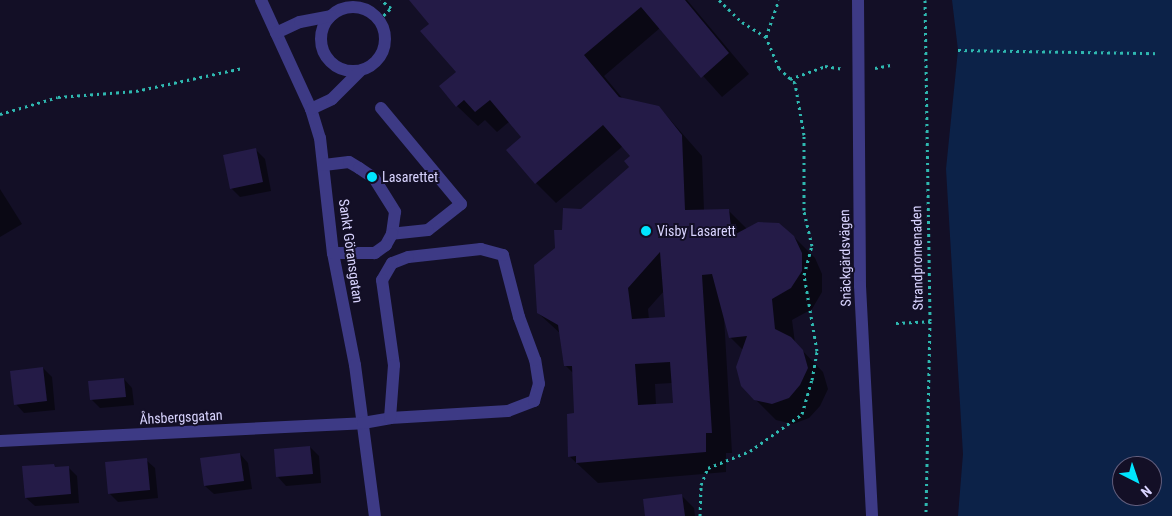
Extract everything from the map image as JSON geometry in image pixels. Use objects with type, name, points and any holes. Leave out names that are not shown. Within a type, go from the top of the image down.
[{"type":"street","name":"Sankt Göransgatan","points":[[261,0],[311,109],[324,165],[333,253],[363,423],[375,516]]},
{"type":"street","name":"Snäckgärdsvägen","points":[[858,0],[861,314],[872,516]]},
{"type":"street","points":[[276,33],[300,22],[330,16],[341,8],[355,6],[369,11],[379,20],[385,40],[378,60],[360,70],[332,99],[311,109]]},
{"type":"street","points":[[330,16],[322,31],[322,47],[330,62],[344,70],[360,70]]},
{"type":"street","points":[[381,108],[461,204],[428,230],[392,234]]},
{"type":"street","points":[[324,165],[349,162],[374,178],[395,212],[392,234],[386,245],[375,253],[333,253]]},
{"type":"street","name":"Åhsbergsgatan","points":[[0,441],[363,423],[390,418],[508,411],[534,401],[539,384],[535,360],[519,317],[504,255],[481,249],[408,257],[392,263],[382,280],[394,364],[390,418]]},
{"type":"path","points":[[379,20],[390,8],[381,0]]},
{"type":"path","points":[[700,516],[701,485],[708,468],[750,451],[802,414],[817,351],[804,276],[812,246],[804,210],[804,135],[795,83],[779,68],[766,37],[742,22],[719,0]]},
{"type":"path","points":[[766,37],[779,0]]},
{"type":"path","name":"Strandpromenaden","points":[[925,0],[930,321],[926,516]]},
{"type":"path","points":[[958,50],[1159,53]]},
{"type":"path","points":[[0,114],[58,97],[136,91],[242,68]]},
{"type":"path","points":[[896,323],[930,321]]},
{"type":"water","points":[[952,0],[1172,0],[1172,516],[958,516],[963,454],[946,169],[958,50]]},
{"type":"building","name":"Visby Lasarett","points":[[409,0],[685,0],[729,53],[701,78],[641,7],[584,55],[619,97],[659,106],[682,135],[685,210],[729,209],[732,236],[758,222],[779,223],[794,236],[802,253],[802,271],[791,288],[772,299],[775,329],[791,337],[803,350],[808,368],[800,385],[789,398],[772,404],[754,400],[741,386],[736,367],[747,336],[729,338],[712,274],[702,275],[712,433],[706,433],[706,452],[576,463],[576,456],[568,457],[567,414],[574,413],[572,366],[564,366],[558,325],[537,313],[534,265],[555,248],[554,230],[562,230],[563,208],[581,209],[629,167],[624,161],[630,156],[603,125],[535,184],[506,150],[521,137],[490,100],[475,112],[464,100],[456,107],[439,86],[456,72],[420,31],[429,24]],"holes":[[[660,252],[665,317],[632,319],[628,288]],[[670,362],[673,403],[638,405],[635,364]]]},
{"type":"building","points":[[256,148],[263,182],[230,189],[223,155]]},
{"type":"building","points":[[43,367],[47,401],[14,405],[10,371]]},
{"type":"building","points":[[124,378],[126,397],[90,400],[88,381]]},
{"type":"building","points":[[310,446],[313,474],[276,477],[274,449]]},
{"type":"building","points":[[240,453],[244,481],[204,486],[200,458]]},
{"type":"building","points":[[147,458],[150,490],[108,494],[105,462]]},
{"type":"building","points":[[54,464],[55,467],[69,466],[71,494],[25,498],[22,466]]},
{"type":"building","points":[[682,494],[685,516],[645,516],[643,499]]},
{"type":"place","name":"Lasarettet","points":[[372,177]]},
{"type":"place","name":"Visby Lasarett","points":[[646,231]]}]
